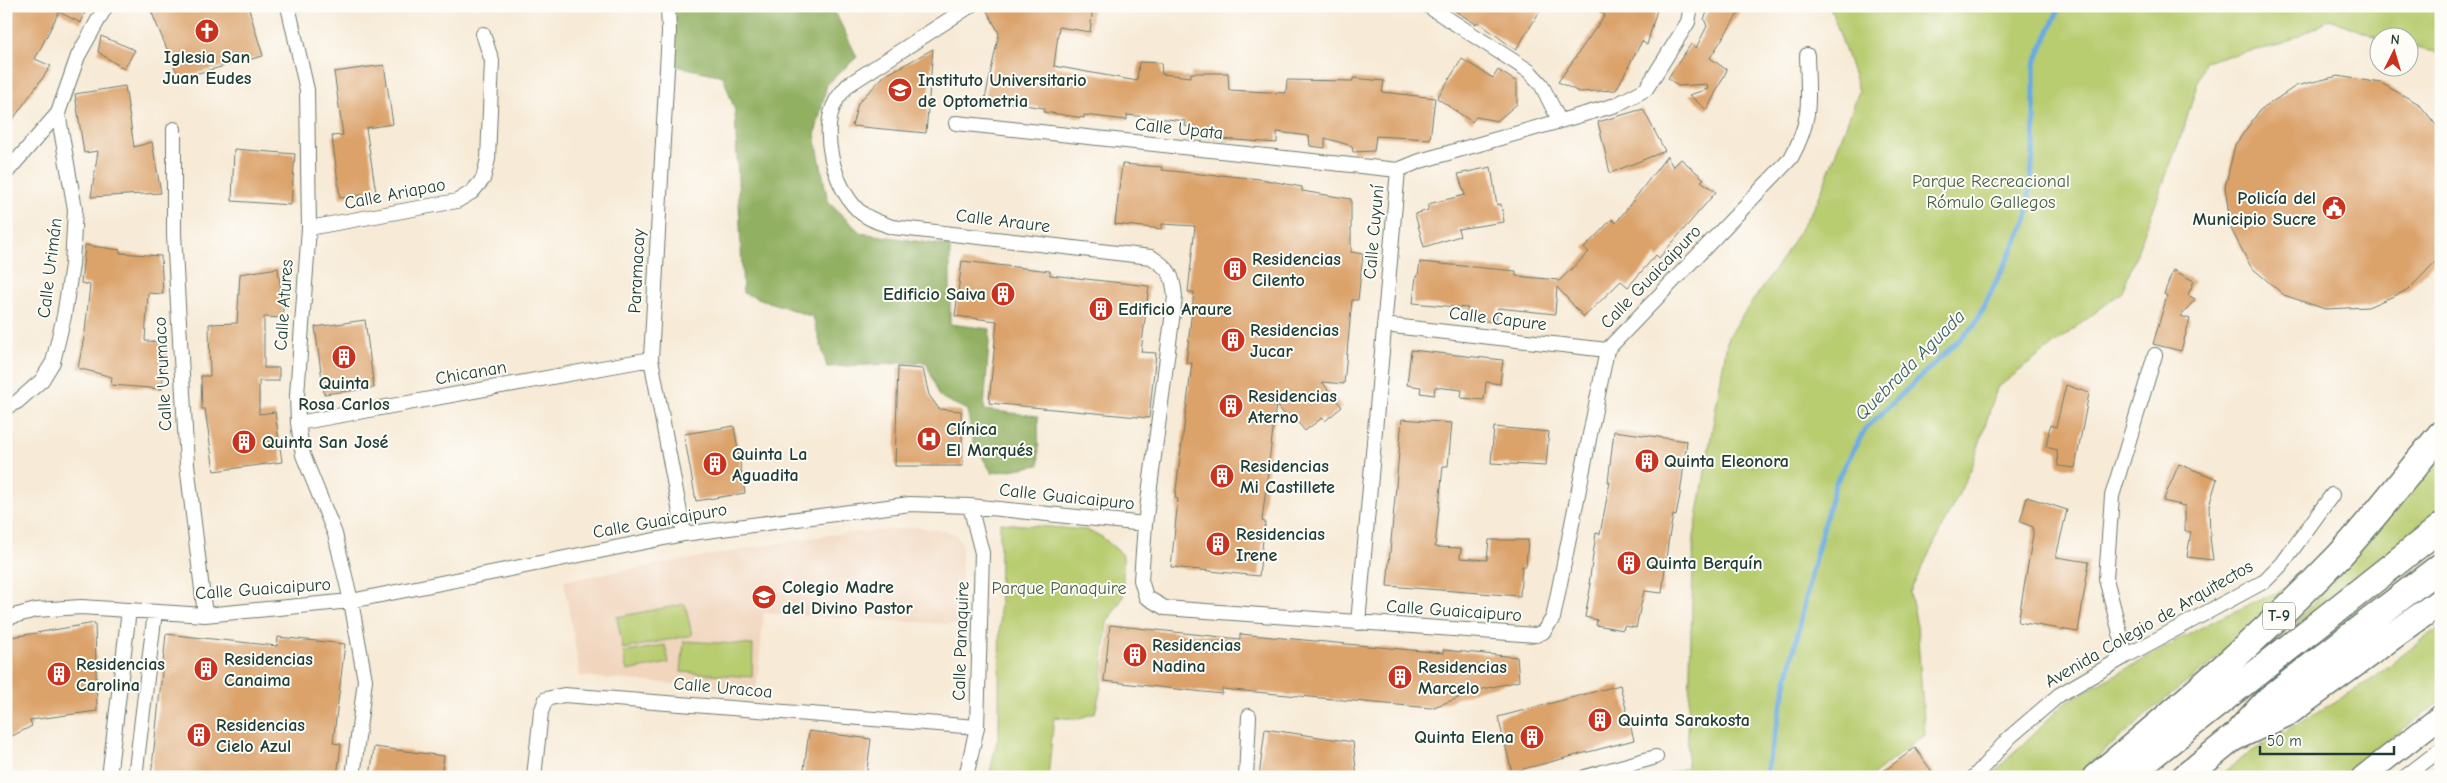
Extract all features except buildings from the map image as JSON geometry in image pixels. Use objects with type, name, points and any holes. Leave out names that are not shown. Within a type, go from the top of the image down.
[{"type":"highway","name":"T-9","points":[[2096,777],[2183,704],[2280,615],[2340,554],[2441,434]]},
{"type":"highway","points":[[2125,777],[2441,527]]},
{"type":"highway","points":[[2185,777],[2232,738],[2269,699],[2441,566]]},
{"type":"highway","points":[[2232,738],[2287,713],[2441,601]]},
{"type":"main road","points":[[2363,777],[2441,716]]},
{"type":"street","points":[[6,173],[58,113],[78,56],[106,6]]},
{"type":"street","name":"Calle Atures","points":[[288,6],[307,90],[309,228],[297,395],[298,423],[303,454],[335,534],[351,601],[365,680],[353,777]]},
{"type":"street","name":"Paramacay","points":[[668,6],[669,32],[651,359],[684,534]]},
{"type":"street","name":"Calle Araure","points":[[970,6],[848,85],[836,101],[830,119],[829,138],[837,176],[858,210],[873,220],[892,226],[1152,257],[1166,266],[1174,279],[1175,297],[1145,524]]},
{"type":"street","points":[[1428,6],[1529,71],[1541,84],[1559,120]]},
{"type":"street","name":"Calle Cuyuní","points":[[1358,623],[1398,170],[1420,161],[1616,105],[1646,89],[1688,22],[1691,6]]},
{"type":"street","name":"Calle Ariapao","points":[[309,228],[457,201],[472,192],[483,179],[488,159],[492,61],[483,34]]},
{"type":"street","name":"Calle Guaicaipuro","points":[[6,618],[36,610],[72,608],[205,615],[351,601],[684,534],[910,504],[970,506],[1145,524],[1141,580],[1146,597],[1165,608],[1536,636],[1549,625],[1553,618],[1607,350],[1791,158],[1802,138],[1808,117],[1807,55]]},
{"type":"street","name":"Calle Urimán","points":[[6,407],[17,402],[42,380],[53,362],[64,316],[72,265],[75,209],[72,180],[58,113]]},
{"type":"street","name":"Calle Upata","points":[[956,123],[1398,170]]},
{"type":"street","name":"Calle Urumaco","points":[[174,129],[174,234],[187,464],[205,615]]},
{"type":"street","name":"Calle Capure","points":[[1384,325],[1607,350]]},
{"type":"street","points":[[2126,656],[2106,579],[2112,496],[2155,355]]},
{"type":"street","name":"Chicanan","points":[[298,423],[651,359]]},
{"type":"street","name":"Avenida Colegio de Arquitectos","points":[[1974,777],[2010,737],[2059,695],[2126,656],[2265,581],[2282,564],[2332,495]]},
{"type":"street","name":"Calle Panaquire","points":[[966,777],[977,727],[982,553],[970,506]]},
{"type":"street","points":[[109,777],[129,610]]},
{"type":"street","points":[[135,777],[155,612]]},
{"type":"street","name":"Calle Uracoa","points":[[534,777],[541,712],[546,699],[564,694],[977,727]]},
{"type":"street","points":[[1246,777],[1250,716]]},
{"type":"street","points":[[2405,777],[2441,750]]},
{"type":"street","points":[[1585,777],[1656,757]]},
{"type":"shaded area","name":"Colegio Madre del Divino Pastor","points":[[919,527],[954,533],[962,543],[962,625],[764,613],[756,691],[580,676],[564,581],[827,535]]},
{"type":"green space","points":[[667,6],[832,6],[857,57],[827,84],[815,135],[828,202],[861,233],[950,246],[950,324],[990,329],[984,410],[1038,416],[1039,465],[992,473],[973,442],[967,410],[940,397],[926,362],[827,367],[813,317],[743,293],[735,111],[723,76],[677,66]]},
{"type":"green space","name":"Parque Recreacional Rómulo Gallegos","points":[[1830,6],[2441,6],[2441,53],[2420,49],[2420,28],[2370,28],[2370,35],[2330,19],[2280,45],[2204,61],[2184,128],[2122,292],[1997,388],[1972,467],[1910,592],[1917,626],[1925,735],[1870,777],[1656,777],[1687,768],[1694,537],[1728,336],[1782,259],[1818,200],[1859,91]]},
{"type":"green space","points":[[2441,456],[2441,515],[2288,631]]},
{"type":"green space","name":"Parque Panaquire","points":[[1000,523],[1086,530],[1102,537],[1123,555],[1123,597],[1107,622],[1101,687],[1095,713],[1077,719],[1054,717],[1048,777],[989,777],[999,733]]},
{"type":"green space","points":[[2289,587],[2256,624],[2216,660],[2159,704],[2074,777],[1989,777],[2066,702],[2213,621]]},
{"type":"green space","points":[[685,604],[692,635],[623,649],[617,617]]},
{"type":"green space","points":[[2441,625],[2441,701],[2339,777],[2217,777],[2251,752],[2368,682]]},
{"type":"green space","points":[[684,641],[753,645],[752,677],[681,672]]},
{"type":"green space","points":[[665,645],[669,663],[627,671],[623,653]]},
{"type":"waterway","name":"Quebrada Aguada","points":[[1765,777],[1815,558],[1835,484],[1865,429],[1974,326],[2027,220],[2034,144],[2034,66],[2060,6]]},
{"type":"place","name":"Iglesia San Juan Eudes","points":[[207,31]]},
{"type":"place","name":"Instituto Universitario de Optometria","points":[[900,90]]},
{"type":"place","name":"Policía del Municipio Sucre","points":[[2334,208]]},
{"type":"place","name":"Residencias Cilento","points":[[1235,269]]},
{"type":"place","name":"Edificio Saiva","points":[[1003,294]]},
{"type":"place","name":"Edificio Araure","points":[[1101,309]]},
{"type":"place","name":"Residencias Jucar","points":[[1233,340]]},
{"type":"place","name":"Quinta Rosa Carlos","points":[[344,357]]},
{"type":"place","name":"Residencias Aterno","points":[[1231,406]]},
{"type":"place","name":"Clínica El Marqués","points":[[929,439]]},
{"type":"place","name":"Quinta San José","points":[[244,442]]},
{"type":"place","name":"Quinta Eleonora","points":[[1647,461]]},
{"type":"place","name":"Quinta La Aguadita","points":[[715,464]]},
{"type":"place","name":"Residencias Mi Castillete","points":[[1222,476]]},
{"type":"place","name":"Residencias Irene","points":[[1218,544]]},
{"type":"place","name":"Quinta Berquín","points":[[1629,563]]},
{"type":"place","name":"Colegio Madre del Divino Pastor","points":[[764,597]]},
{"type":"place","name":"Residencias Nadina","points":[[1135,655]]},
{"type":"place","name":"Residencias Canaima","points":[[206,669]]},
{"type":"place","name":"Residencias Carolina","points":[[59,674]]},
{"type":"place","name":"Residencias Marcelo","points":[[1400,677]]},
{"type":"place","name":"Quinta Sarakosta","points":[[1600,720]]},
{"type":"place","name":"Residencias Cielo Azul","points":[[199,735]]},
{"type":"place","name":"Quinta Elena","points":[[1532,737]]}]
